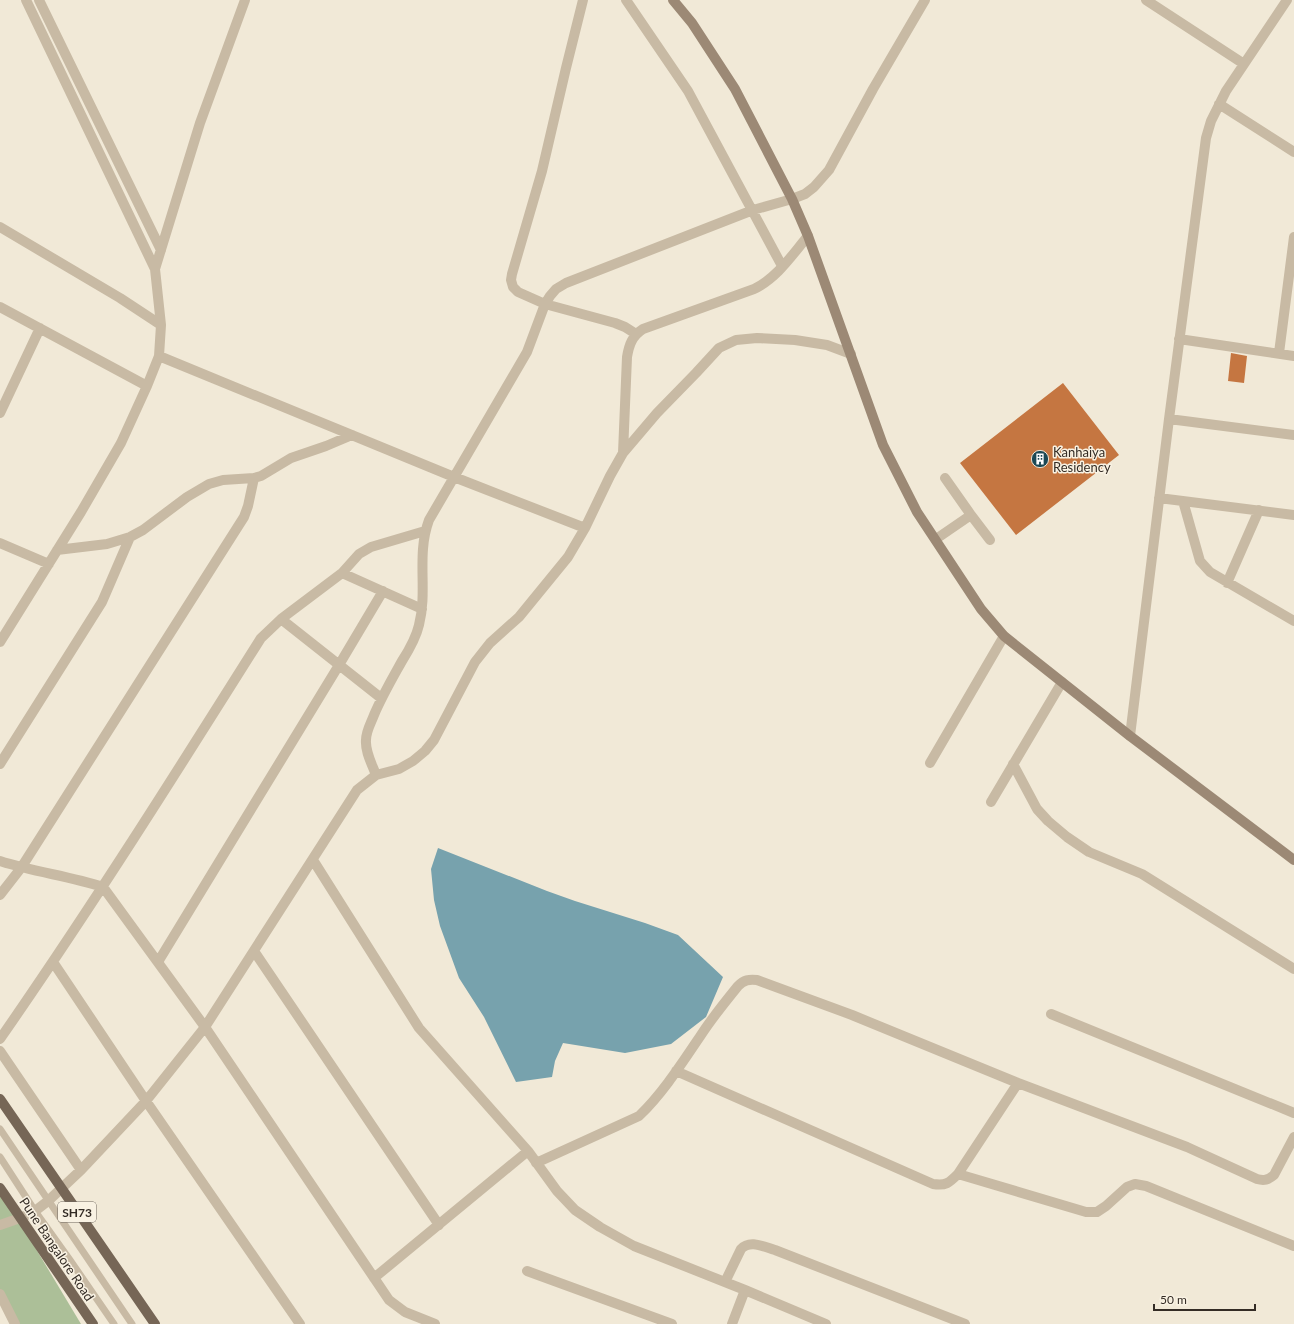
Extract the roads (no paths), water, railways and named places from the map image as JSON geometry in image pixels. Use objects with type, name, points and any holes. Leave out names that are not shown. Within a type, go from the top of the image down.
[{"type":"main road","name":"SH73","points":[[0,1099],[155,1324]]},
{"type":"main road","name":"Pune Bangalore Road","points":[[0,1188],[93,1324]]},
{"type":"street","points":[[0,642],[122,443],[159,356],[161,325],[155,269],[26,0]]},
{"type":"street","points":[[40,0],[56,37],[161,250]]},
{"type":"street","points":[[155,269],[200,123],[245,0]]},
{"type":"street","points":[[584,0],[566,68],[542,171],[512,274],[513,287],[518,292],[545,304],[615,323],[636,334]]},
{"type":"street","points":[[626,0],[688,91],[782,266]]},
{"type":"street","points":[[673,0],[692,23],[735,90],[792,200],[808,236],[883,445],[917,512],[981,609],[1004,636],[1130,736],[1294,860]]},
{"type":"street","points":[[376,775],[366,750],[367,730],[382,698],[413,642],[419,627],[422,609],[423,544],[425,530],[429,520],[527,352],[545,304],[550,296],[556,289],[566,283],[753,210],[792,200],[805,194],[814,187],[829,170],[924,0]]},
{"type":"street","points":[[1146,0],[1244,64]]},
{"type":"street","points":[[1130,736],[1179,339],[1206,138],[1211,121],[1219,104],[1287,0]]},
{"type":"street","points":[[46,42],[56,37]]},
{"type":"street","points":[[1219,104],[1294,152]]},
{"type":"street","points":[[0,227],[120,298],[161,325]]},
{"type":"street","points":[[623,453],[627,357],[629,346],[636,334],[643,329],[765,284],[808,236]]},
{"type":"street","points":[[1279,353],[1294,237]]},
{"type":"street","points":[[0,307],[147,386]]},
{"type":"street","points":[[0,413],[40,328]]},
{"type":"street","points":[[0,1224],[20,1218],[35,1211],[48,1201],[82,1170],[146,1101],[205,1027],[357,790],[376,775],[399,769],[425,751],[434,740],[475,662],[490,643],[519,617],[568,556],[585,528],[610,476],[623,453],[657,413],[719,348],[736,340],[757,338],[795,340],[827,345],[851,354]]},
{"type":"street","points":[[1179,339],[1294,356]]},
{"type":"street","points":[[159,356],[454,477],[585,528]]},
{"type":"street","points":[[1169,419],[1294,435]]},
{"type":"street","points":[[57,550],[107,544],[130,537],[143,530],[187,497],[209,484],[223,480],[254,478],[261,476],[291,458],[352,435]]},
{"type":"street","points":[[0,895],[21,868],[244,517],[254,478]]},
{"type":"street","points":[[945,478],[990,540]]},
{"type":"street","points":[[1159,498],[1294,515]]},
{"type":"street","points":[[1183,501],[1200,560],[1210,572],[1294,621]]},
{"type":"street","points":[[1227,582],[1259,510]]},
{"type":"street","points":[[936,539],[971,515]]},
{"type":"street","points":[[0,1039],[54,962],[103,887],[261,638],[281,619],[342,572],[359,554],[371,548],[425,530]]},
{"type":"street","points":[[0,764],[102,602],[130,537]]},
{"type":"street","points":[[0,543],[49,564]]},
{"type":"street","points":[[342,572],[422,609]]},
{"type":"street","points":[[158,962],[383,591]]},
{"type":"street","points":[[281,619],[382,698]]},
{"type":"street","points":[[930,762],[1004,636]]},
{"type":"street","points":[[991,802],[1062,682]]},
{"type":"street","points":[[1013,764],[1037,809],[1048,821],[1067,837],[1089,852],[1142,874],[1294,969]]},
{"type":"street","points":[[313,860],[419,1028],[528,1151],[557,1191],[575,1210],[600,1227],[634,1246],[826,1324]]},
{"type":"street","points":[[0,861],[21,868],[80,880],[103,887],[205,1027],[389,1300],[405,1312],[435,1324]]},
{"type":"street","points":[[254,951],[439,1225]]},
{"type":"street","points":[[54,962],[146,1101],[300,1324]]},
{"type":"street","points":[[536,1163],[639,1116],[648,1107],[676,1071],[702,1033],[738,986],[743,981],[749,979],[757,980],[852,1015],[1018,1084],[1187,1147],[1257,1179],[1269,1180],[1274,1175],[1294,1136]]},
{"type":"street","points":[[1051,1014],[1294,1113]]},
{"type":"street","points":[[0,1051],[82,1170]]},
{"type":"street","points":[[676,1071],[933,1184],[943,1185],[950,1182],[958,1174],[1018,1084]]},
{"type":"street","points":[[374,1278],[528,1151]]},
{"type":"street","points":[[958,1174],[1086,1212],[1097,1212],[1128,1187],[1135,1184],[1146,1186],[1294,1246]]},
{"type":"street","points":[[725,1282],[741,1248],[744,1245],[754,1244],[775,1250],[966,1324]]},
{"type":"street","points":[[527,1271],[672,1324]]},
{"type":"street","points":[[732,1324],[745,1290]]},
{"type":"street","points":[[0,1294],[16,1324]]},
{"type":"lane","points":[[0,1129],[132,1324]]},
{"type":"lane","points":[[0,1157],[35,1211],[114,1324]]},
{"type":"water","points":[[438,848],[547,891],[678,935],[723,977],[706,1017],[671,1044],[625,1053],[563,1043],[555,1061],[552,1077],[516,1082],[484,1017],[459,978],[440,926],[434,900],[431,869]]},
{"type":"place","name":"Kanhaiya Residency","points":[[1040,459]]}]
